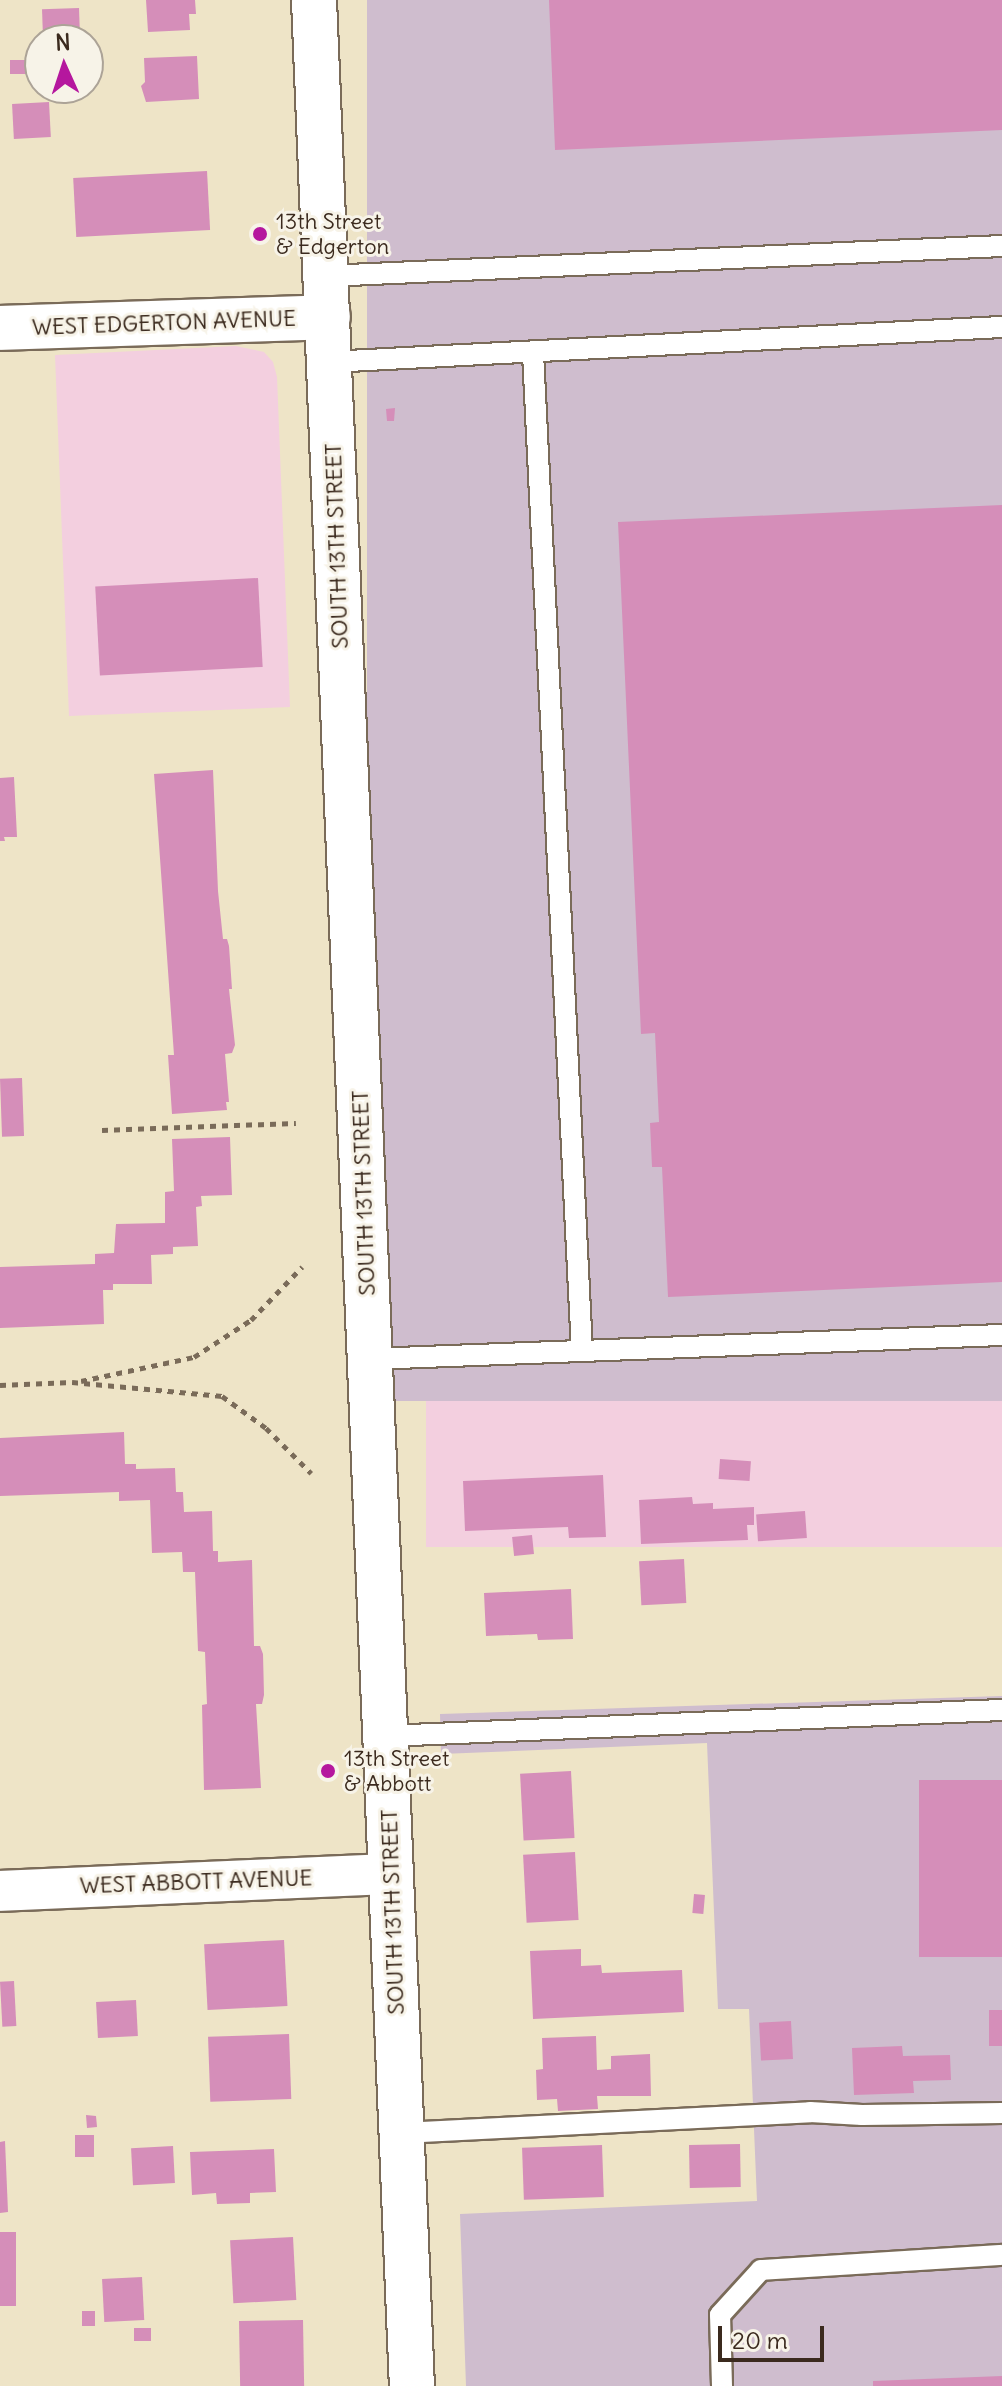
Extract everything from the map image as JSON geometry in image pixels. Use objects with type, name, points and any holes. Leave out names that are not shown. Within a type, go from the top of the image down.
[{"type":"street","name":"SOUTH 13TH STREET","points":[[314,0],[412,2386]]},
{"type":"street","name":"WEST EDGERTON AVENUE","points":[[0,328],[327,297]]},
{"type":"street","name":"WEST ABBOTT AVENUE","points":[[0,1891],[392,1874]]},
{"type":"lane","points":[[327,297],[1002,246]]},
{"type":"lane","points":[[329,362],[1002,327]]},
{"type":"lane","points":[[533,353],[582,1350]]},
{"type":"lane","points":[[371,1359],[1002,1335]]},
{"type":"lane","points":[[386,1736],[1002,1710]]},
{"type":"lane","points":[[402,2133],[810,2112],[862,2115],[1002,2113]]},
{"type":"lane","points":[[722,2386],[720,2315],[761,2270],[1002,2255]]},
{"type":"path","points":[[102,1130],[296,1123]]},
{"type":"path","points":[[72,1382],[194,1357],[251,1320],[302,1267]]},
{"type":"path","points":[[0,1385],[72,1382],[222,1396],[266,1428],[311,1473]]},
{"type":"shaded area","points":[[367,0],[1002,0],[1002,1401],[367,1401]]},
{"type":"shaded area","points":[[236,346],[264,352],[273,362],[277,377],[290,707],[69,716],[55,355]]},
{"type":"shaded area","points":[[426,1372],[1002,1372],[1002,1547],[426,1547]]},
{"type":"shaded area","points":[[1002,1696],[1002,2386],[466,2386],[460,2214],[757,2201],[749,2009],[718,2009],[707,1743],[441,1754],[440,1714]]},
{"type":"building","points":[[146,0],[195,0],[196,14],[189,14],[190,30],[148,32]]},
{"type":"building","points":[[549,0],[1002,0],[1002,130],[555,150]]},
{"type":"building","points":[[79,8],[80,24],[43,24],[42,9]]},
{"type":"building","points":[[197,56],[199,99],[146,102],[141,86],[145,82],[144,58]]},
{"type":"building","points":[[10,60],[24,60],[24,74],[10,74]]},
{"type":"building","points":[[12,104],[49,104],[51,137],[14,139]]},
{"type":"building","points":[[207,171],[210,230],[76,237],[73,178]]},
{"type":"building","points":[[395,408],[394,421],[387,421],[386,409]]},
{"type":"building","points":[[1002,505],[1002,1282],[668,1297],[662,1167],[652,1167],[650,1123],[659,1122],[655,1033],[641,1034],[618,522]]},
{"type":"building","points":[[258,578],[263,667],[100,675],[95,587]]},
{"type":"building","points":[[213,770],[218,891],[223,939],[227,939],[229,946],[232,989],[229,989],[235,1045],[232,1053],[225,1054],[229,1102],[226,1102],[227,1110],[172,1114],[168,1055],[174,1055],[154,774]]},
{"type":"building","points":[[14,777],[17,837],[4,837],[5,841],[0,841],[0,778]]},
{"type":"building","points":[[22,1078],[24,1136],[2,1137],[0,1079]]},
{"type":"building","points":[[230,1137],[232,1195],[201,1196],[202,1206],[196,1207],[198,1246],[173,1247],[173,1254],[151,1255],[152,1284],[113,1284],[113,1290],[103,1290],[104,1324],[0,1328],[0,1267],[95,1264],[95,1254],[114,1253],[116,1224],[165,1223],[165,1192],[174,1191],[172,1139]]},
{"type":"building","points":[[124,1432],[125,1464],[136,1464],[136,1469],[175,1468],[176,1492],[183,1492],[184,1512],[212,1511],[213,1551],[218,1551],[218,1562],[252,1560],[254,1646],[260,1646],[263,1654],[264,1695],[262,1704],[256,1704],[261,1788],[204,1790],[202,1705],[207,1704],[205,1652],[198,1651],[195,1572],[183,1572],[182,1552],[152,1553],[150,1500],[119,1501],[119,1492],[0,1496],[0,1438]]},
{"type":"building","points":[[720,1459],[751,1461],[750,1481],[719,1479]]},
{"type":"building","points":[[603,1475],[606,1537],[569,1538],[568,1527],[465,1531],[463,1481]]},
{"type":"building","points":[[692,1497],[693,1504],[713,1503],[713,1509],[754,1507],[754,1525],[747,1525],[748,1540],[641,1544],[639,1500]]},
{"type":"building","points":[[805,1511],[807,1538],[758,1541],[756,1514]]},
{"type":"building","points":[[532,1535],[534,1554],[514,1556],[512,1537]]},
{"type":"building","points":[[684,1559],[686,1603],[641,1605],[639,1561]]},
{"type":"building","points":[[571,1589],[573,1639],[538,1640],[537,1634],[486,1636],[484,1593]]},
{"type":"building","points":[[571,1771],[575,1838],[524,1841],[520,1774]]},
{"type":"building","points":[[919,1780],[1002,1780],[1002,1957],[919,1957]]},
{"type":"building","points":[[575,1852],[579,1920],[527,1923],[523,1855]]},
{"type":"building","points":[[694,1894],[705,1895],[703,1914],[692,1913]]},
{"type":"building","points":[[284,1940],[287,2006],[208,2010],[204,1944]]},
{"type":"building","points":[[581,1949],[581,1966],[601,1965],[602,1973],[682,1970],[684,2012],[533,2019],[530,1951]]},
{"type":"building","points":[[14,1981],[16,2026],[2,2027],[0,1982]]},
{"type":"building","points":[[136,2000],[138,2036],[98,2038],[96,2002]]},
{"type":"building","points":[[989,2010],[1002,2010],[1002,2046],[989,2046]]},
{"type":"building","points":[[791,2021],[793,2059],[761,2061],[759,2023]]},
{"type":"building","points":[[289,2034],[291,2099],[210,2102],[208,2037]]},
{"type":"building","points":[[596,2036],[597,2070],[611,2069],[611,2056],[650,2054],[651,2096],[597,2096],[598,2109],[558,2111],[557,2099],[537,2100],[536,2070],[543,2069],[542,2038]]},
{"type":"building","points":[[902,2046],[903,2056],[950,2055],[951,2080],[913,2081],[914,2093],[854,2095],[852,2048]]},
{"type":"building","points":[[86,2115],[96,2116],[97,2127],[87,2128]]},
{"type":"building","points":[[75,2135],[94,2135],[94,2157],[75,2157]]},
{"type":"building","points":[[5,2141],[8,2212],[0,2213],[0,2142]]},
{"type":"building","points":[[740,2144],[741,2187],[690,2188],[689,2145]]},
{"type":"building","points":[[602,2145],[604,2197],[524,2200],[522,2148]]},
{"type":"building","points":[[173,2146],[175,2183],[133,2185],[131,2148]]},
{"type":"building","points":[[274,2149],[276,2192],[250,2193],[250,2203],[217,2204],[216,2193],[192,2195],[190,2152]]},
{"type":"building","points":[[0,2232],[16,2232],[16,2306],[0,2306]]},
{"type":"building","points":[[293,2237],[296,2300],[233,2303],[230,2240]]},
{"type":"building","points":[[142,2277],[144,2320],[104,2322],[102,2279]]},
{"type":"building","points":[[82,2311],[95,2311],[95,2326],[82,2326]]},
{"type":"building","points":[[303,2320],[304,2386],[240,2386],[239,2321]]},
{"type":"building","points":[[134,2328],[151,2328],[151,2341],[134,2341]]},
{"type":"building","points":[[1002,2376],[1002,2386],[873,2386],[873,2381]]},
{"type":"place","name":"13th Street & Edgerton","points":[[260,234]]},
{"type":"place","name":"13th Street & Abbott","points":[[328,1771]]}]
